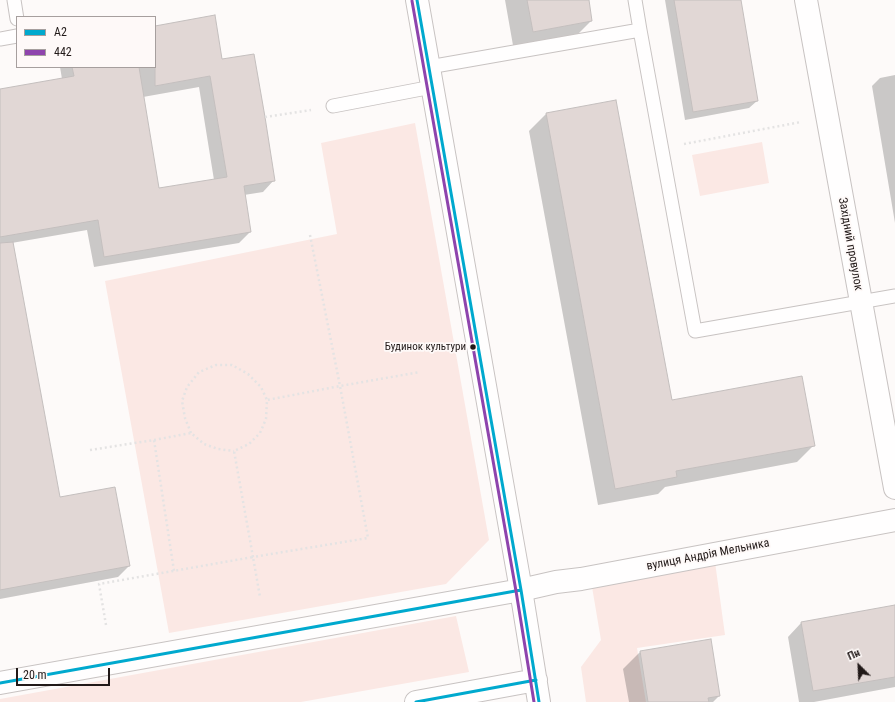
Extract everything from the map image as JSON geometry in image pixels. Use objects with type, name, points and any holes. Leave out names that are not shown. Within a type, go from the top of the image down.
[{"type":"street","points":[[417,0],[521,590],[539,702]]},
{"type":"street","name":"Західний провулок","points":[[806,0],[895,488]]},
{"type":"street","name":"вулиця Андрія Мельника","points":[[0,683],[521,590],[556,582],[580,579],[895,520]]},
{"type":"street","points":[[416,702],[536,680]]},
{"type":"lane","points":[[14,0],[17,16]]},
{"type":"lane","points":[[635,0],[695,331],[895,296]]},
{"type":"lane","points":[[333,106],[431,77],[640,30]]},
{"type":"lane","points":[[0,38],[16,36]]},
{"type":"path","points":[[265,117],[333,106]]},
{"type":"path","points":[[662,148],[827,117]]},
{"type":"path","points":[[106,624],[99,584],[368,538],[310,235]]},
{"type":"path","points":[[216,365],[232,365],[248,374],[261,387],[267,400],[266,419],[260,433],[249,444],[234,451],[218,449],[204,444],[191,434],[185,418],[182,401],[187,387],[200,372],[216,365]]},
{"type":"path","points":[[267,400],[420,372]]},
{"type":"path","points":[[90,450],[191,434]]},
{"type":"path","points":[[154,440],[174,571]]},
{"type":"path","points":[[234,451],[260,597]]},
{"type":"shaded area","points":[[415,123],[489,540],[446,584],[169,633],[105,281],[337,234],[321,143]]},
{"type":"shaded area","points":[[762,142],[769,183],[700,196],[692,155]]},
{"type":"shaded area","points":[[715,562],[725,635],[637,648],[646,702],[586,702],[581,667],[601,640],[592,587]]},
{"type":"shaded area","points":[[456,616],[469,672],[301,702],[0,702],[0,699]]},
{"type":"building","points":[[527,0],[589,0],[592,21],[533,32]]},
{"type":"building","points":[[674,0],[741,0],[758,101],[693,112]]},
{"type":"building","points":[[215,15],[222,59],[254,54],[275,181],[244,186],[251,232],[104,257],[98,220],[0,237],[0,89],[74,76],[72,68],[139,68],[159,188],[227,177],[210,76],[155,86],[156,26]]},
{"type":"building","points":[[616,100],[672,400],[802,376],[815,446],[676,471],[677,477],[615,489],[546,113]]},
{"type":"building","points":[[13,242],[60,497],[115,487],[130,566],[0,590],[0,243]]},
{"type":"building","points":[[895,605],[895,677],[813,691],[801,622]]},
{"type":"building","points":[[711,639],[720,696],[708,698],[709,702],[648,702],[640,651]]},
{"type":"transit line","name":"А2","points":[[417,0],[521,590],[539,702]]},
{"type":"transit line","name":"442","points":[[412,1],[516,591],[534,702]]},
{"type":"transit line","name":"А2","points":[[0,683],[521,590]]},
{"type":"transit line","name":"А2","points":[[416,702],[536,680]]},
{"type":"place","name":"Будинок культури","points":[[473,347]]}]
